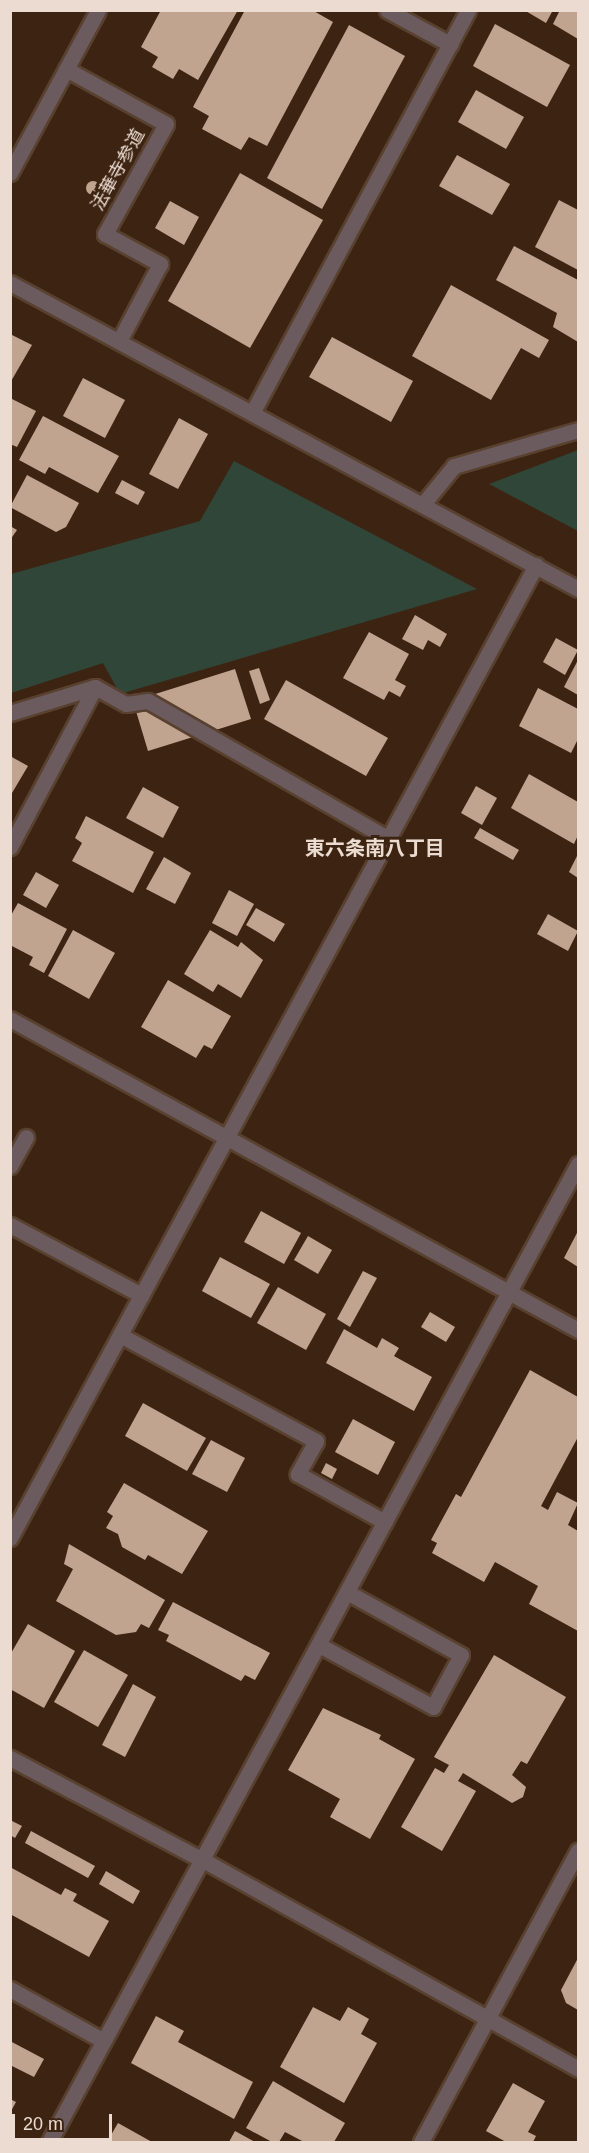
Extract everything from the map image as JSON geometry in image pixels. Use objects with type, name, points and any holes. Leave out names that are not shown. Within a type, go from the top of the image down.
[{"type":"street","points":[[10,173],[98,10]]},
{"type":"street","points":[[387,10],[450,44]]},
{"type":"street","points":[[252,413],[468,10]]},
{"type":"street","name":"法華寺参道","points":[[66,69],[166,124],[105,234],[160,264],[119,341]]},
{"type":"street","points":[[10,283],[579,589]]},
{"type":"street","points":[[423,504],[454,465],[579,430]]},
{"type":"street","points":[[10,1538],[536,566]]},
{"type":"street","points":[[10,713],[95,687],[126,704],[148,701],[387,838]]},
{"type":"street","points":[[10,848],[95,687]]},
{"type":"street","points":[[10,1019],[579,1330]]},
{"type":"street","points":[[10,1166],[26,1137]]},
{"type":"street","points":[[49,2142],[579,1164]]},
{"type":"street","points":[[10,1225],[141,1296]]},
{"type":"street","points":[[120,1335],[316,1441],[298,1474],[386,1522]]},
{"type":"street","points":[[319,1645],[433,1707],[461,1655],[347,1592]]},
{"type":"street","points":[[10,1758],[203,1860],[579,2069]]},
{"type":"street","points":[[422,2142],[579,1851]]},
{"type":"street","points":[[10,1989],[104,2041]]},
{"type":"green space","points":[[578,450],[578,531],[489,484]]},
{"type":"green space","points":[[234,461],[477,589],[120,694],[103,663],[11,693],[11,574],[200,521]]},
{"type":"building","points":[[161,10],[238,10],[198,80],[179,69],[173,79],[152,67],[158,57],[141,47]]},
{"type":"building","points":[[245,10],[312,10],[333,22],[267,146],[249,137],[241,150],[202,129],[209,116],[193,107]]},
{"type":"building","points":[[524,10],[553,10],[546,23]]},
{"type":"building","points":[[560,10],[578,10],[578,39],[553,24]]},
{"type":"building","points":[[495,24],[570,65],[547,107],[473,66]]},
{"type":"building","points":[[349,25],[405,56],[322,209],[267,178]]},
{"type":"building","points":[[476,90],[524,117],[506,149],[458,122]]},
{"type":"building","points":[[457,155],[510,184],[492,215],[439,186]]},
{"type":"building","points":[[240,173],[323,220],[250,348],[168,301]]},
{"type":"building","points":[[90,181],[96,181],[100,188],[96,195],[90,195],[86,191],[86,185]]},
{"type":"building","points":[[559,200],[578,210],[578,270],[535,247]]},
{"type":"building","points":[[170,201],[199,217],[184,245],[155,228]]},
{"type":"building","points":[[514,246],[578,280],[578,342],[553,327],[557,313],[496,280]]},
{"type":"building","points":[[451,285],[549,340],[539,358],[521,348],[491,400],[412,356]]},
{"type":"building","points":[[10,334],[32,345],[10,383]]},
{"type":"building","points":[[332,337],[413,381],[391,422],[309,377]]},
{"type":"building","points":[[83,378],[125,400],[105,438],[63,416]]},
{"type":"building","points":[[10,398],[36,411],[17,447],[10,444]]},
{"type":"building","points":[[43,416],[119,456],[98,493],[49,467],[45,474],[19,460]]},
{"type":"building","points":[[179,418],[208,434],[178,489],[149,474]]},
{"type":"building","points":[[27,475],[79,503],[66,527],[56,532],[10,507]]},
{"type":"building","points":[[122,480],[145,492],[138,505],[115,493]]},
{"type":"building","points":[[10,526],[17,530],[10,540]]},
{"type":"building","points":[[415,615],[447,634],[440,647],[428,640],[423,650],[402,639]]},
{"type":"building","points":[[369,632],[409,654],[395,680],[406,686],[400,697],[389,691],[384,700],[343,678]]},
{"type":"building","points":[[556,638],[578,650],[565,675],[543,662]]},
{"type":"building","points":[[578,660],[578,695],[564,687]]},
{"type":"building","points":[[259,668],[270,700],[260,704],[249,671]]},
{"type":"building","points":[[235,669],[251,719],[148,751],[133,701]]},
{"type":"building","points":[[286,680],[388,738],[366,776],[264,719]]},
{"type":"building","points":[[538,688],[578,709],[578,739],[571,753],[519,726]]},
{"type":"building","points":[[10,756],[28,766],[12,793],[10,792]]},
{"type":"building","points":[[529,774],[578,802],[578,835],[574,844],[511,808]]},
{"type":"building","points":[[476,786],[497,798],[482,825],[461,813]]},
{"type":"building","points":[[143,787],[179,807],[163,838],[126,818]]},
{"type":"building","points":[[86,816],[154,852],[133,893],[72,861],[82,843],[75,838]]},
{"type":"building","points":[[480,828],[519,850],[513,860],[474,838]]},
{"type":"building","points":[[578,854],[578,878],[569,872]]},
{"type":"building","points":[[164,857],[191,873],[175,904],[146,889]]},
{"type":"building","points":[[36,872],[59,885],[46,908],[23,895]]},
{"type":"building","points":[[229,890],[254,904],[237,936],[212,923]]},
{"type":"building","points":[[18,903],[67,929],[44,973],[29,965],[33,957],[10,945],[10,917]]},
{"type":"building","points":[[256,908],[285,924],[274,942],[246,925]]},
{"type":"building","points":[[548,914],[578,931],[568,951],[537,934]]},
{"type":"building","points":[[73,930],[115,953],[89,999],[48,976]]},
{"type":"building","points":[[210,930],[238,947],[241,942],[263,960],[241,998],[218,984],[213,992],[184,974]]},
{"type":"building","points":[[168,980],[231,1016],[212,1049],[204,1045],[196,1058],[141,1027]]},
{"type":"building","points":[[261,1211],[301,1233],[284,1264],[244,1242]]},
{"type":"building","points":[[578,1231],[578,1267],[564,1258]]},
{"type":"building","points":[[308,1236],[332,1250],[318,1274],[294,1260]]},
{"type":"building","points":[[220,1257],[270,1284],[251,1318],[202,1291]]},
{"type":"building","points":[[363,1271],[377,1278],[350,1327],[337,1319]]},
{"type":"building","points":[[278,1287],[326,1314],[306,1350],[257,1323]]},
{"type":"building","points":[[430,1312],[455,1327],[446,1342],[421,1327]]},
{"type":"building","points":[[344,1329],[377,1348],[382,1338],[399,1348],[394,1356],[432,1377],[414,1411],[326,1363]]},
{"type":"building","points":[[530,1370],[578,1397],[578,1437],[541,1506],[548,1510],[557,1492],[578,1503],[568,1525],[578,1531],[578,1631],[529,1604],[538,1586],[495,1562],[484,1582],[432,1553],[437,1543],[431,1540],[456,1494],[461,1497]]},
{"type":"building","points":[[143,1403],[206,1438],[187,1471],[125,1436]]},
{"type":"building","points":[[353,1419],[395,1442],[378,1475],[335,1452]]},
{"type":"building","points":[[211,1440],[245,1458],[227,1492],[192,1474]]},
{"type":"building","points":[[326,1463],[337,1469],[332,1479],[321,1473]]},
{"type":"building","points":[[124,1483],[208,1531],[182,1574],[148,1555],[145,1560],[122,1547],[118,1534],[106,1528],[113,1516],[107,1512]]},
{"type":"building","points":[[69,1544],[165,1600],[149,1628],[141,1624],[136,1632],[116,1635],[56,1601],[73,1569],[64,1564]]},
{"type":"building","points":[[173,1602],[270,1653],[255,1680],[245,1675],[241,1681],[166,1641],[169,1635],[158,1630]]},
{"type":"building","points":[[28,1624],[75,1651],[44,1708],[10,1689],[10,1655]]},
{"type":"building","points":[[84,1650],[128,1675],[98,1727],[54,1702]]},
{"type":"building","points":[[494,1655],[566,1697],[527,1764],[521,1761],[512,1775],[526,1787],[523,1797],[512,1803],[463,1773],[458,1781],[476,1791],[442,1851],[401,1827],[435,1768],[444,1773],[449,1765],[434,1757]]},
{"type":"building","points":[[133,1684],[156,1697],[125,1757],[102,1745]]},
{"type":"building","points":[[323,1708],[381,1735],[379,1739],[415,1759],[370,1839],[330,1817],[340,1799],[288,1770]]},
{"type":"building","points":[[10,1820],[22,1826],[15,1838],[10,1835]]},
{"type":"building","points":[[31,1831],[95,1866],[88,1878],[25,1843]]},
{"type":"building","points":[[10,1867],[61,1895],[65,1888],[77,1894],[73,1901],[109,1921],[89,1957],[10,1914]]},
{"type":"building","points":[[106,1871],[140,1891],[133,1904],[99,1884]]},
{"type":"building","points":[[578,1958],[578,2010],[566,2003],[561,1990]]},
{"type":"building","points":[[313,2007],[340,2021],[348,2007],[369,2019],[361,2034],[377,2043],[344,2103],[280,2067]]},
{"type":"building","points":[[156,2016],[184,2031],[178,2042],[253,2082],[234,2119],[131,2063]]},
{"type":"building","points":[[10,2041],[44,2059],[34,2077],[10,2065]]},
{"type":"building","points":[[273,2081],[345,2123],[334,2142],[304,2142],[285,2132],[279,2142],[272,2142],[246,2128]]},
{"type":"building","points":[[513,2083],[545,2101],[528,2132],[536,2136],[533,2142],[506,2142],[486,2131]]},
{"type":"building","points":[[10,2099],[16,2102],[10,2113]]},
{"type":"building","points":[[118,2123],[152,2142],[107,2142]]},
{"type":"building","points":[[235,2131],[255,2142],[229,2142]]},
{"type":"district","name":"東六条南八丁目","points":[[375,848]]}]
